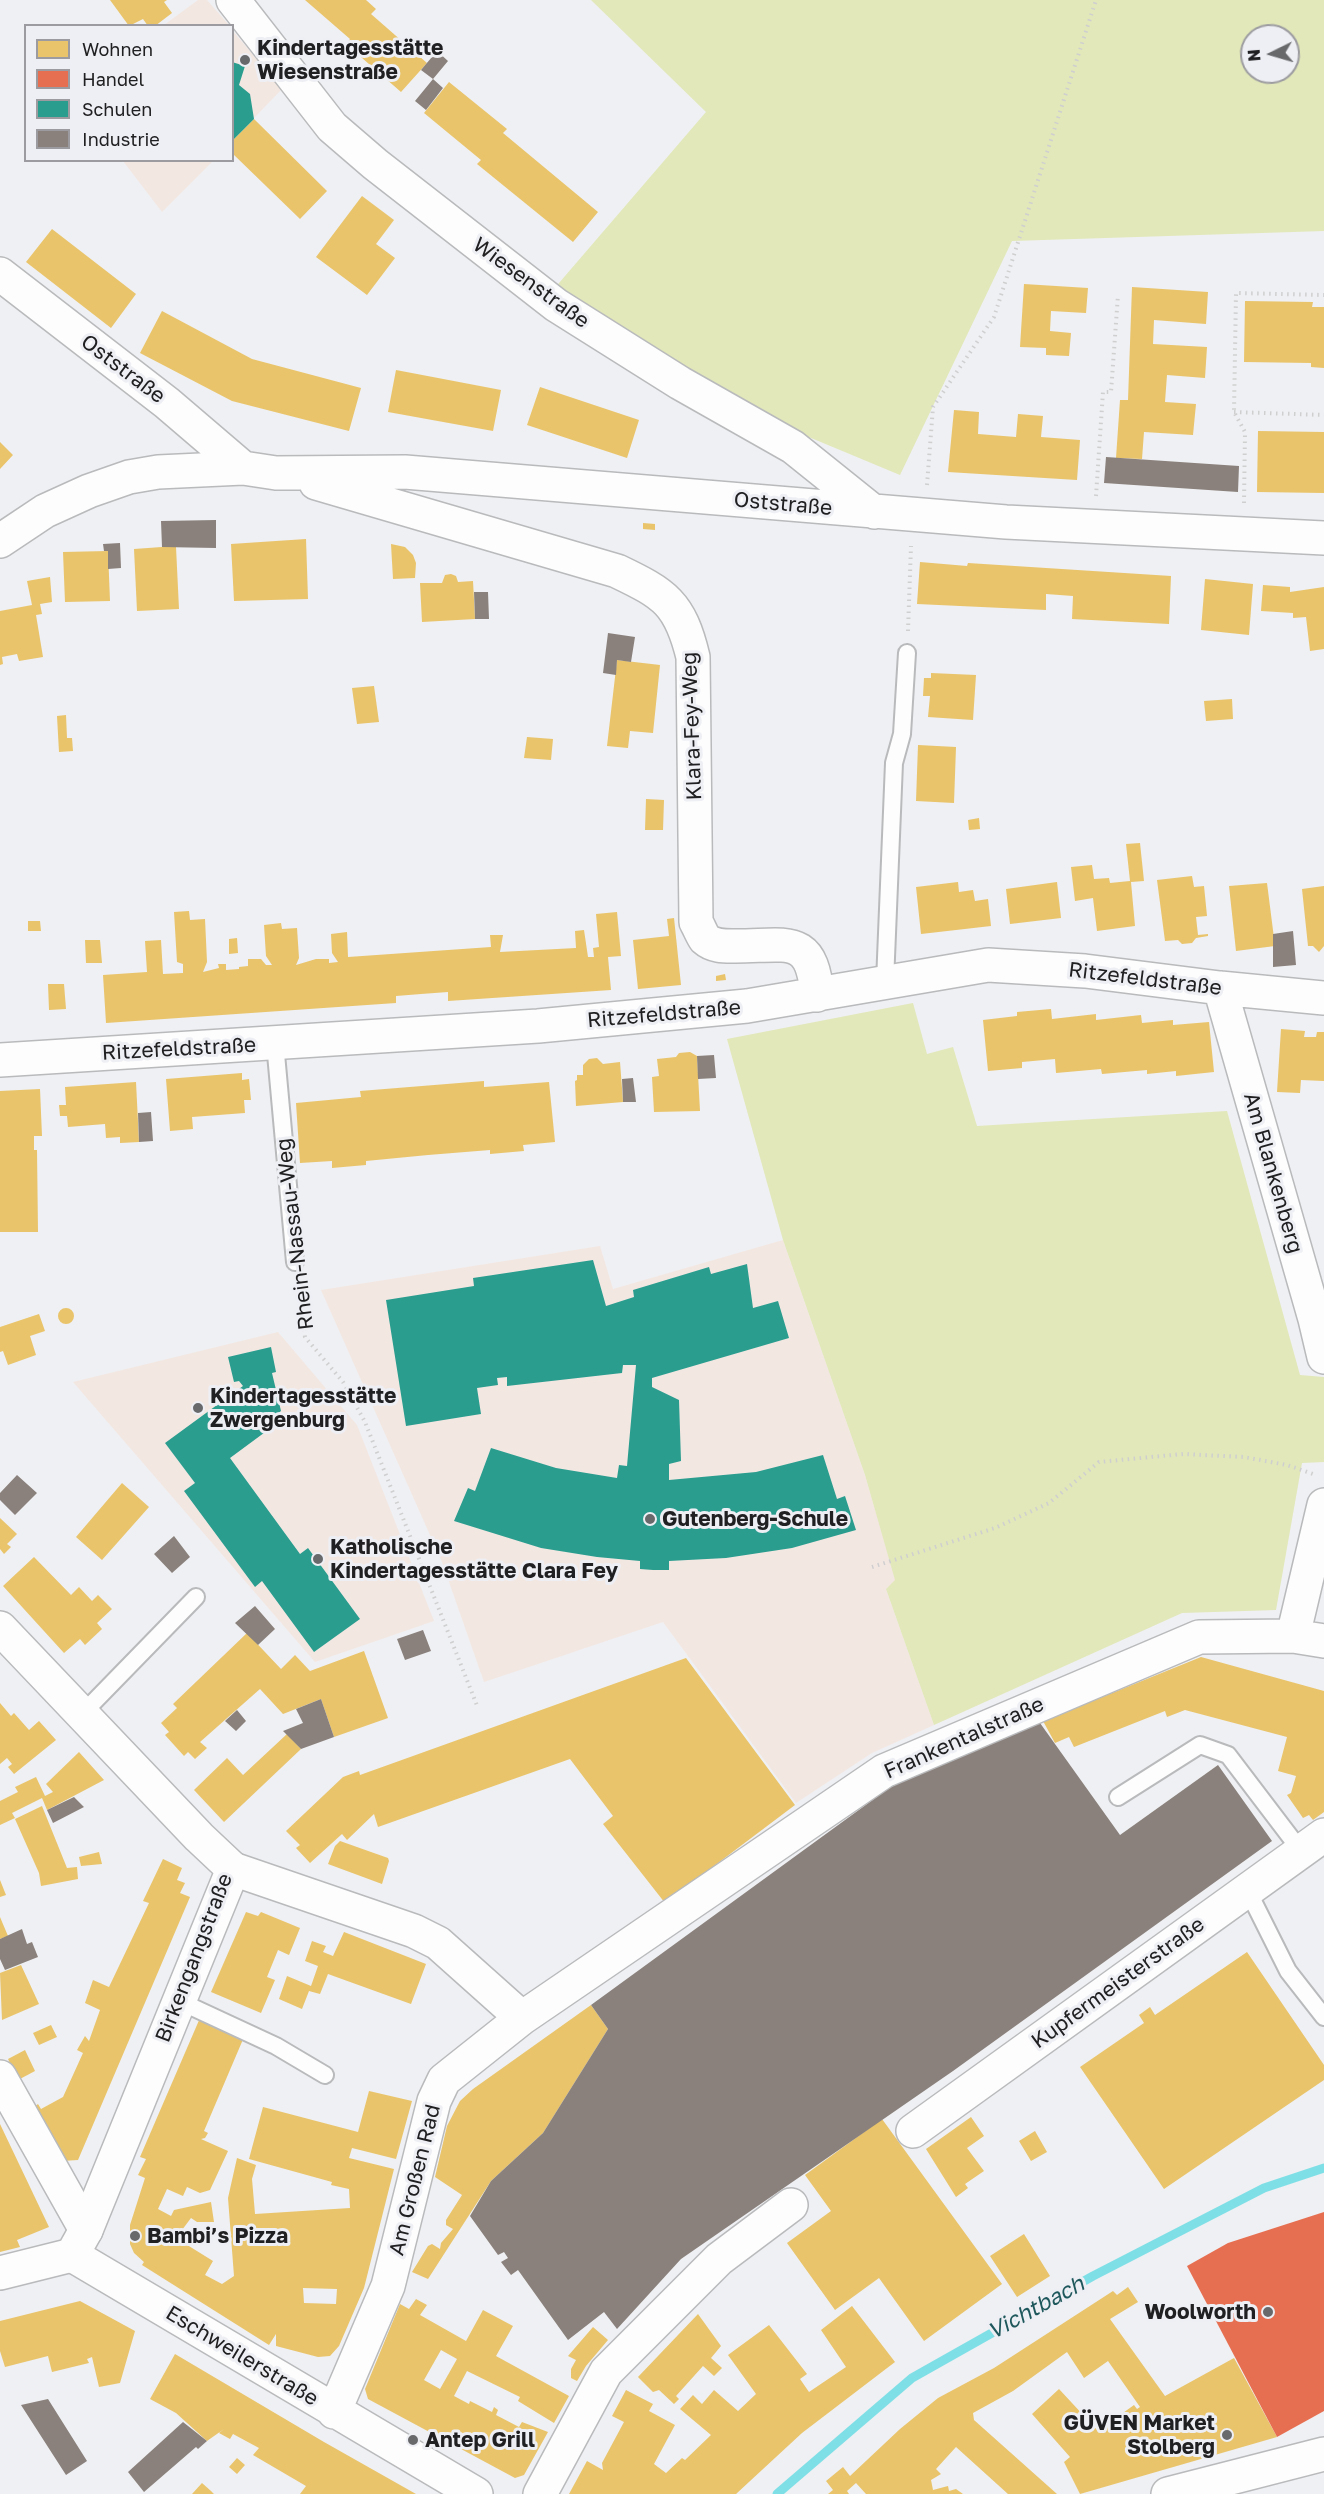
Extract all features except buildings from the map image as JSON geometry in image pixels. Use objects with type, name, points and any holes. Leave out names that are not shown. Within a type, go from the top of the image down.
[{"type":"street","name":"Wiesenstraße","points":[[233,0],[332,126],[375,164],[556,305],[680,383],[793,447],[874,512]]},
{"type":"street","name":"Oststraße","points":[[0,274],[167,403],[243,468]]},
{"type":"street","name":"Oststraße","points":[[0,541],[45,512],[89,491],[129,477],[158,472],[243,468],[276,473],[405,472],[874,512],[1324,538]]},
{"type":"street","name":"Klara-Fey-Weg","points":[[276,473],[617,571],[654,589],[670,603],[687,632],[693,657],[696,922],[705,939],[720,946],[792,945],[809,956],[815,970],[817,995]]},
{"type":"street","name":"Ritzefeldstraße","points":[[0,1060],[538,1026],[747,1006],[988,965],[1085,971],[1324,998]]},
{"type":"street","name":"Am Blankenberg","points":[[1220,988],[1316,1319],[1324,1358]]},
{"type":"street","points":[[1308,1639],[1324,1505]]},
{"type":"street","name":"Birkengangstraße","points":[[0,1628],[199,1837],[233,1869],[79,2242]]},
{"type":"street","name":"Frankentalstraße","points":[[522,2018],[884,1771],[1199,1636],[1308,1639]]},
{"type":"street","name":"Kupfermeisterstraße","points":[[913,2131],[1313,1843]]},
{"type":"street","points":[[233,1869],[414,1931],[438,1943],[522,2018]]},
{"type":"street","name":"Am Großen Rad","points":[[334,2412],[388,2286],[434,2101],[444,2080],[522,2018]]},
{"type":"street","points":[[0,2077],[79,2242],[0,2273]]},
{"type":"street","points":[[540,2494],[606,2372],[719,2259],[791,2205]]},
{"type":"street","name":"Eschweilerstraße","points":[[79,2242],[334,2412],[476,2494]]},
{"type":"street","points":[[1168,2494],[1323,2458]]},
{"type":"lane","points":[[885,982],[894,763],[902,734],[907,653]]},
{"type":"lane","name":"Rhein-Nassau-Weg","points":[[275,1043],[295,1262]]},
{"type":"lane","points":[[83,1713],[196,1597]]},
{"type":"lane","points":[[1118,1797],[1200,1745],[1228,1755],[1313,1843]]},
{"type":"lane","points":[[1247,1889],[1288,1971],[1324,2018]]},
{"type":"lane","points":[[179,2001],[276,2046],[325,2075]]},
{"type":"path","points":[[907,653],[919,515],[933,407],[994,317],[1096,0]]},
{"type":"path","points":[[1244,534],[1245,432],[1234,412],[1236,292],[1324,295]]},
{"type":"path","points":[[1094,526],[1103,392],[1111,392],[1118,295]]},
{"type":"path","points":[[1234,412],[1324,415]]},
{"type":"path","name":"Rhein-Nassau-Weg","points":[[295,1262],[305,1337],[343,1382],[365,1422],[478,1708]]},
{"type":"path","points":[[872,1568],[995,1528],[1049,1503],[1099,1462],[1183,1454],[1244,1457],[1287,1465],[1324,1478]]},
{"type":"shaded area","name":"Kindertagesstätte Wiesenstraße","points":[[198,0],[207,0],[228,24],[165,24]]},
{"type":"shaded area","name":"Kindertagesstätte Wiesenstraße","points":[[234,32],[282,89],[234,139]]},
{"type":"shaded area","points":[[124,162],[212,162],[162,212]]},
{"type":"shaded area","name":"Gutenberg-Schule","points":[[783,1240],[865,1475],[896,1581],[886,1589],[934,1725],[872,1753],[796,1803],[663,1622],[484,1682],[442,1562],[321,1290],[600,1246],[613,1289]]},
{"type":"shaded area","name":"Katholische Kindertagesstätte Clara Fey","points":[[278,1332],[357,1425],[434,1621],[315,1662],[73,1382]]},
{"type":"green space","points":[[591,0],[1324,0],[1324,231],[1012,241],[900,475],[727,403],[553,290],[706,112]]},
{"type":"green space","points":[[913,1003],[927,1054],[953,1047],[977,1126],[1227,1111],[1300,1375],[1324,1377],[1324,1462],[1302,1463],[1276,1610],[1182,1613],[934,1725],[886,1589],[895,1580],[865,1475],[783,1240],[727,1039]]},
{"type":"waterway","name":"Vichtbach","points":[[777,2494],[912,2378],[1093,2276],[1264,2188],[1324,2168]]},
{"type":"place","name":"Kindertagesstätte Wiesenstraße","points":[[245,60]]},
{"type":"place","name":"Kindertagesstätte Zwergenburg","points":[[198,1408]]},
{"type":"place","name":"Gutenberg-Schule","points":[[650,1519]]},
{"type":"place","name":"Katholische Kindertagesstätte Clara Fey","points":[[318,1559]]},
{"type":"place","name":"Bambi’s Pizza","points":[[135,2236]]},
{"type":"place","name":"Woolworth","points":[[1268,2312]]},
{"type":"place","name":"GÜVEN Market Stolberg","points":[[1227,2435]]},
{"type":"place","name":"Antep Grill","points":[[413,2440]]}]
